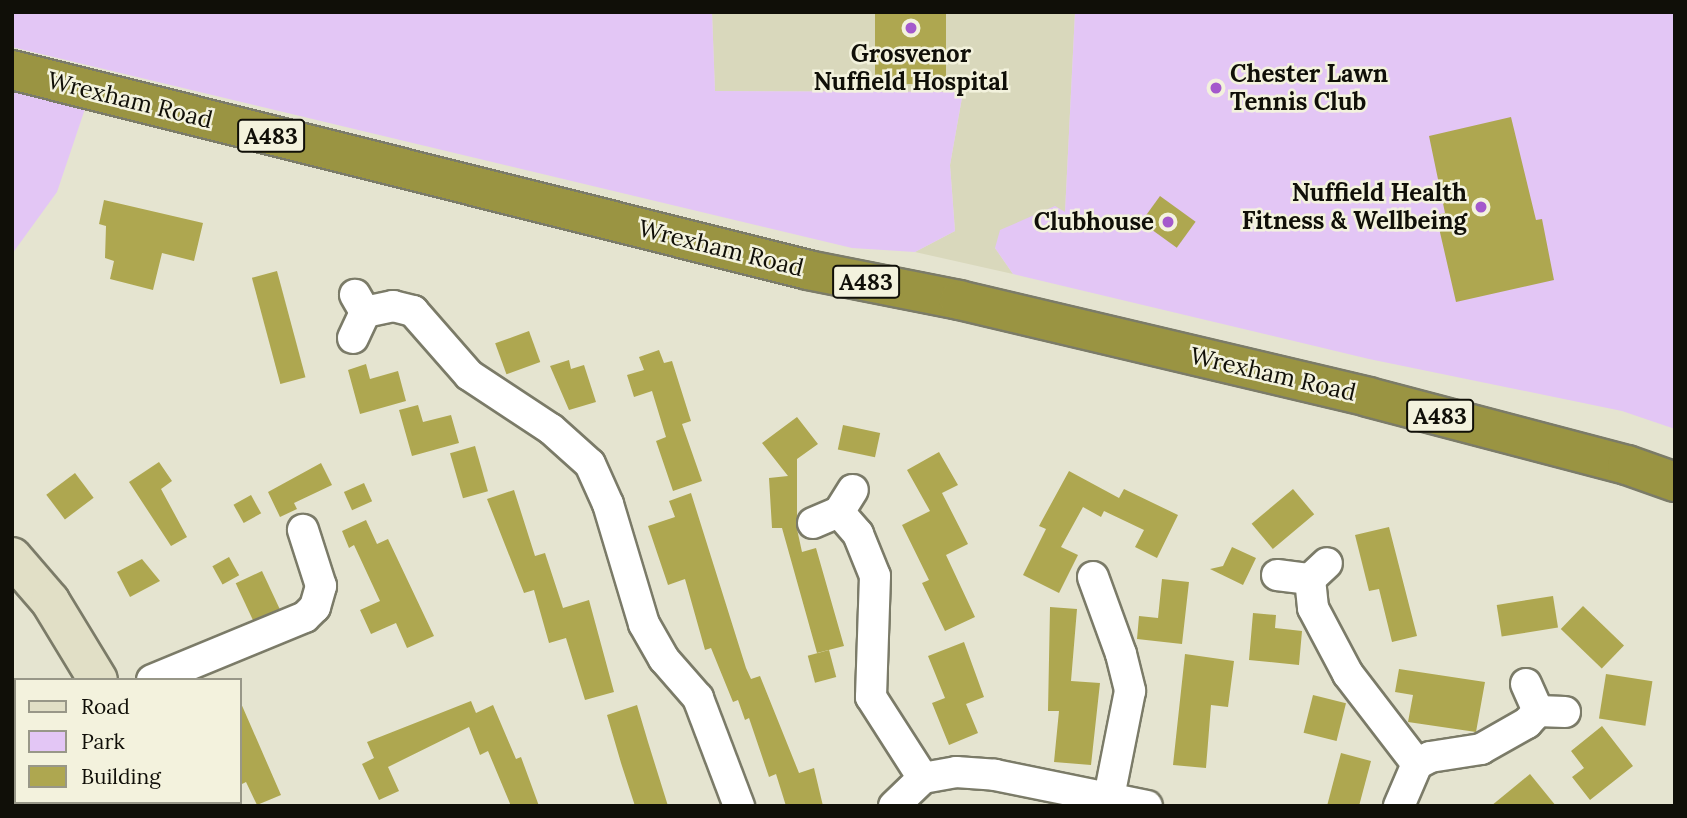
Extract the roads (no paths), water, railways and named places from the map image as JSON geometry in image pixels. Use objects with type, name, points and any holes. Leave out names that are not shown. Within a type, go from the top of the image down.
[{"type":"highway","name":"Wrexham Road","points":[[12,70],[808,270],[959,300],[1368,397],[1627,465],[1675,482]]},
{"type":"street","points":[[358,315],[393,306],[413,311],[469,375],[551,429],[590,464],[608,504],[643,624],[664,659],[698,698],[738,806]]},
{"type":"street","points":[[835,508],[858,534],[875,576],[871,697],[923,778]]},
{"type":"street","points":[[157,678],[310,612],[321,586],[303,530]]},
{"type":"street","points":[[12,557],[50,601],[97,678]]},
{"type":"street","points":[[1277,575],[1319,571],[1313,608],[1342,664],[1417,764]]},
{"type":"street","points":[[1093,577],[1121,654],[1130,691],[1109,797]]},
{"type":"street","points":[[1399,806],[1417,764],[1430,757],[1481,749],[1527,723],[1543,702]]},
{"type":"street","points":[[894,806],[923,778],[956,772],[995,775],[1147,806]]},
{"type":"place","name":"Grosvenor Nuffield Hospital","points":[[911,28]]},
{"type":"place","name":"Chester Lawn Tennis Club","points":[[1216,88]]},
{"type":"place","name":"Nuffield Health Fitness & Wellbeing","points":[[1481,207]]},
{"type":"place","name":"Clubhouse","points":[[1168,222]]}]
